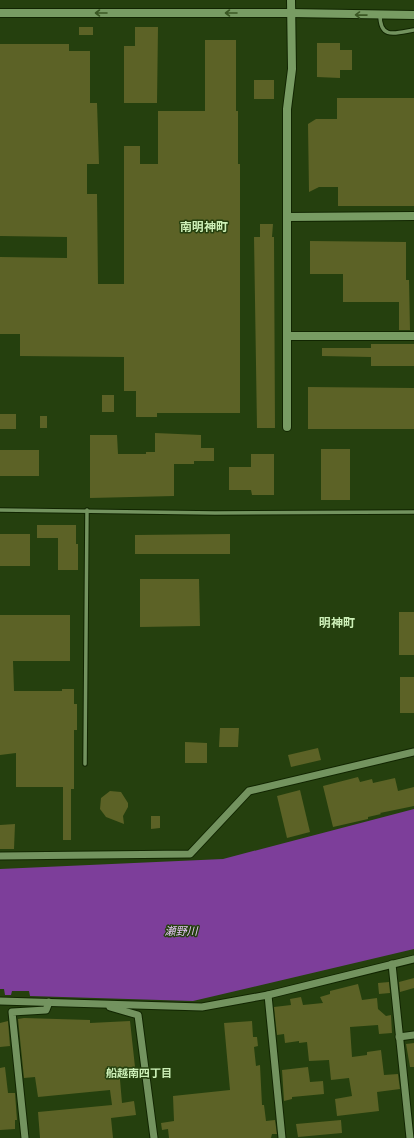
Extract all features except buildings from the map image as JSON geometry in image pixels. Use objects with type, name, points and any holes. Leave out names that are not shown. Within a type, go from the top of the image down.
[{"type":"street","points":[[287,427],[287,109],[292,69],[291,0]]},
{"type":"street","points":[[0,13],[291,13],[414,15]]},
{"type":"street","points":[[287,217],[414,216]]},
{"type":"street","points":[[287,336],[414,336]]},
{"type":"street","points":[[0,856],[190,854],[249,791],[414,752]]},
{"type":"street","points":[[0,1001],[202,1007],[268,995],[414,959]]},
{"type":"street","points":[[392,964],[410,1138]]},
{"type":"street","points":[[268,995],[282,1138]]},
{"type":"street","points":[[25,1138],[12,1012],[46,1010],[49,1002]]},
{"type":"street","points":[[97,1004],[138,1015],[154,1138]]},
{"type":"street","points":[[399,1037],[414,1035]]},
{"type":"lane","points":[[380,15],[380,26],[383,31],[392,34],[414,30]]},
{"type":"lane","points":[[0,510],[87,510],[215,513],[414,512]]},
{"type":"lane","points":[[85,764],[87,510]]},
{"type":"water","name":"瀬野川","points":[[414,809],[414,949],[193,1001],[30,996],[29,991],[12,991],[11,995],[5,995],[4,989],[0,989],[0,869],[223,859]]},
{"type":"district","name":"南明神町","points":[[204,226]]},
{"type":"district","name":"明神町","points":[[337,622]]},
{"type":"district","name":"船越南四丁目","points":[[139,1073]]}]
